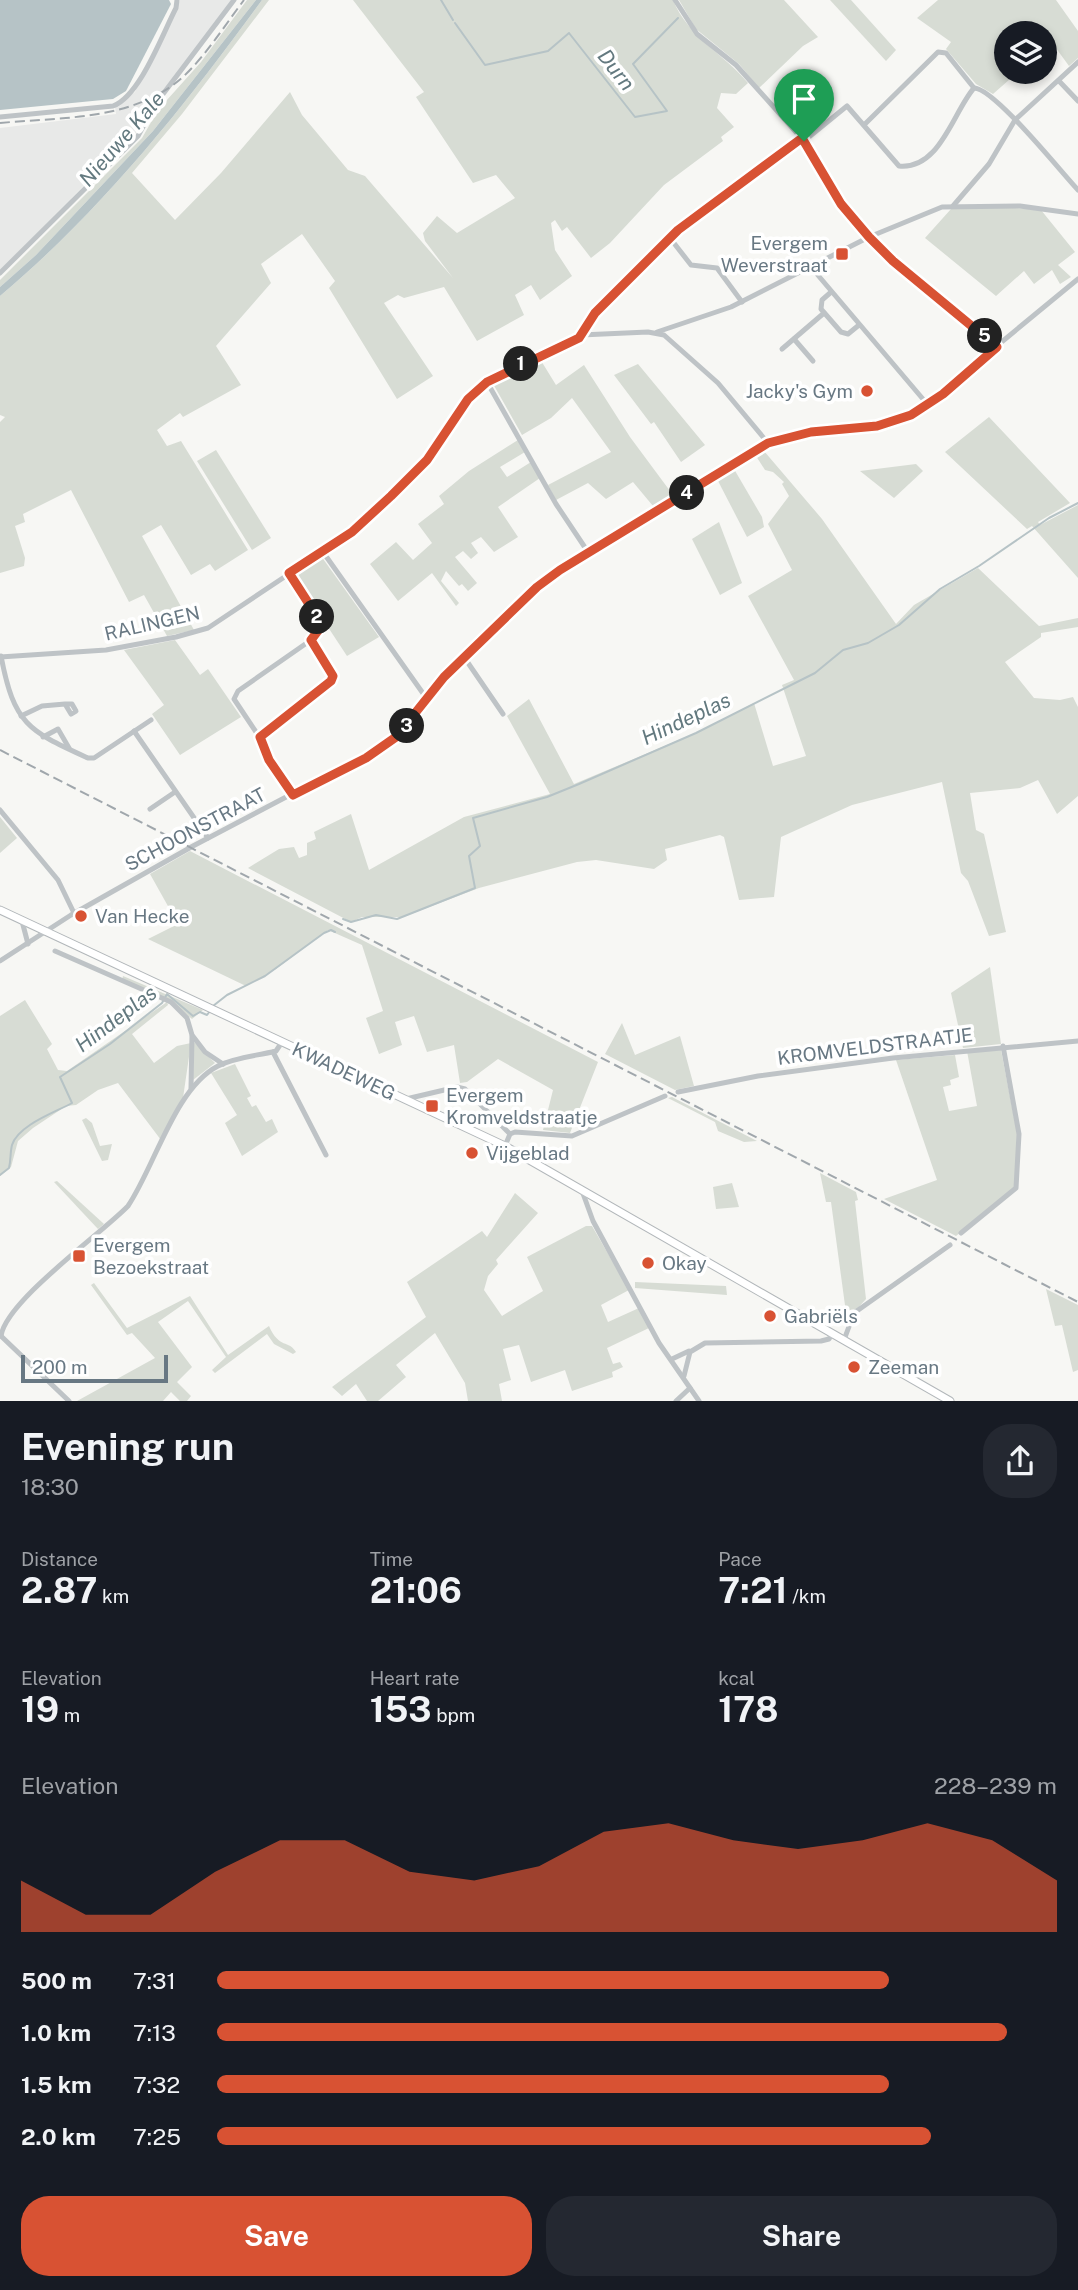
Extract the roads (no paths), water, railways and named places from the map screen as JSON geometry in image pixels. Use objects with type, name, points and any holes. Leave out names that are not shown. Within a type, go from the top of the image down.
[{"type":"main road","name":"KWADEWEG","points":[[0,910],[505,1146],[950,1401]]},
{"type":"street","points":[[0,117],[113,106],[123,102],[140,77],[176,8],[177,0]]},
{"type":"street","points":[[0,274],[138,136],[155,106],[234,0]]},
{"type":"street","points":[[676,0],[697,34],[736,65],[803,139],[841,204],[869,237],[893,261],[997,347]]},
{"type":"street","points":[[974,88],[947,134],[924,160],[904,166],[896,164],[865,124],[938,52],[946,52],[974,88],[983,90],[1015,120],[1078,190]]},
{"type":"street","points":[[953,206],[989,164],[1015,120],[1078,62]]},
{"type":"street","points":[[1059,81],[1078,102]]},
{"type":"street","name":"RALINGEN","points":[[581,335],[595,313],[670,238],[845,106],[865,124]]},
{"type":"street","name":"RALINGEN","points":[[0,657],[106,650],[192,634],[215,624],[352,532],[427,460],[468,399],[487,382],[581,335],[657,332],[742,302],[912,217],[953,206],[1020,206],[1078,214]]},
{"type":"street","points":[[670,238],[691,265],[717,268],[742,302]]},
{"type":"street","points":[[811,268],[928,405]]},
{"type":"street","name":"SCHOONSTRAAT","points":[[0,961],[74,913],[208,838],[387,744],[411,722],[427,699],[464,657],[537,587],[588,552],[768,443],[811,432],[877,426],[903,418],[928,405],[1078,279]]},
{"type":"street","points":[[830,293],[820,304],[824,313],[843,334],[859,325]]},
{"type":"street","points":[[782,349],[824,313]]},
{"type":"street","points":[[657,332],[676,344],[718,383],[768,443]]},
{"type":"street","points":[[794,339],[813,361]]},
{"type":"street","points":[[487,382],[556,504],[588,552]]},
{"type":"street","points":[[323,552],[427,699]]},
{"type":"street","points":[[289,573],[320,624],[318,632],[311,640],[235,694],[236,704],[260,737],[269,760],[293,795]]},
{"type":"street","points":[[260,737],[331,681],[332,670],[311,640]]},
{"type":"street","points":[[0,657],[8,687],[26,724],[43,737],[70,750],[94,758],[150,720]]},
{"type":"street","points":[[464,657],[503,714]]},
{"type":"street","points":[[21,716],[42,706],[65,704]]},
{"type":"street","points":[[43,737],[58,729],[70,750]]},
{"type":"street","points":[[134,731],[208,838]]},
{"type":"street","points":[[150,809],[175,792]]},
{"type":"street","points":[[0,810],[60,884],[74,913]]},
{"type":"street","points":[[22,921],[28,944]]},
{"type":"street","points":[[55,951],[171,1002],[187,1018],[192,1035],[191,1088],[140,1188],[128,1206],[28,1296],[4,1324],[1,1336],[69,1401]]},
{"type":"street","points":[[105,974],[111,962]]},
{"type":"street","points":[[192,1035],[205,1052],[223,1064]]},
{"type":"street","name":"KROMVELDSTRAATJE","points":[[678,1092],[758,1076],[1003,1046],[1078,1041]]},
{"type":"street","name":"KWADEWEG","points":[[191,1088],[200,1078],[223,1064],[273,1052],[282,1042]]},
{"type":"street","points":[[961,1233],[1016,1188],[1019,1134],[1003,1046]]},
{"type":"street","name":"KWADEWEG","points":[[273,1052],[326,1154]]},
{"type":"street","name":"KWADEWEG","points":[[407,1099],[447,1089],[465,1089],[510,1134]]},
{"type":"street","points":[[505,1146],[510,1134],[526,1131],[572,1136],[665,1096]]},
{"type":"street","points":[[581,1188],[583,1200],[659,1343],[699,1401]]},
{"type":"street","points":[[844,1340],[853,1313],[950,1245]]},
{"type":"street","points":[[672,1359],[712,1342],[821,1340],[829,1339],[832,1334]]},
{"type":"street","points":[[684,1376],[687,1357],[695,1348]]},
{"type":"street","points":[[676,1401],[690,1388]]},
{"type":"waterway","name":"Durn","points":[[441,0],[453,20]]},
{"type":"waterway","name":"Durn","points":[[455,23],[485,65],[548,51],[569,33],[635,117],[667,111],[633,64],[678,18]]},
{"type":"waterway","name":"Hindeplas","points":[[343,919],[351,922],[376,915],[397,919],[475,888],[469,856],[480,846],[473,818],[547,797],[579,784],[696,733],[815,673],[843,650],[868,643],[899,625],[940,589],[1049,518],[1078,503]]},
{"type":"waterway","name":"Hindeplas","points":[[213,1006],[227,995],[265,976],[324,933],[331,930],[335,932]]},
{"type":"waterway","name":"Hindeplas","points":[[0,1175],[9,1168],[12,1145],[22,1131],[72,1103],[60,1077],[110,1044],[162,1003],[167,994],[193,1016],[200,1012],[207,1015],[210,1011]]},
{"type":"railway","points":[[0,123],[97,114],[121,109],[165,91],[184,76],[208,49],[244,0]]},
{"type":"railway","points":[[0,750],[1078,1302]]},
{"type":"place","name":"Evergem Weverstraat","points":[[842,254]]},
{"type":"place","name":"Jacky's Gym","points":[[867,391]]},
{"type":"place","name":"Van Hecke","points":[[81,916]]},
{"type":"place","name":"Evergem Kromveldstraatje","points":[[432,1106]]},
{"type":"place","name":"Vijgeblad","points":[[472,1153]]},
{"type":"place","name":"Evergem Bezoekstraat","points":[[79,1256]]},
{"type":"place","name":"Okay","points":[[648,1263]]},
{"type":"place","name":"Gabriëls","points":[[770,1316]]},
{"type":"place","name":"Zeeman","points":[[854,1367]]},
{"type":"water label","name":"Nieuwe Kale","points":[[122,139]]}]
